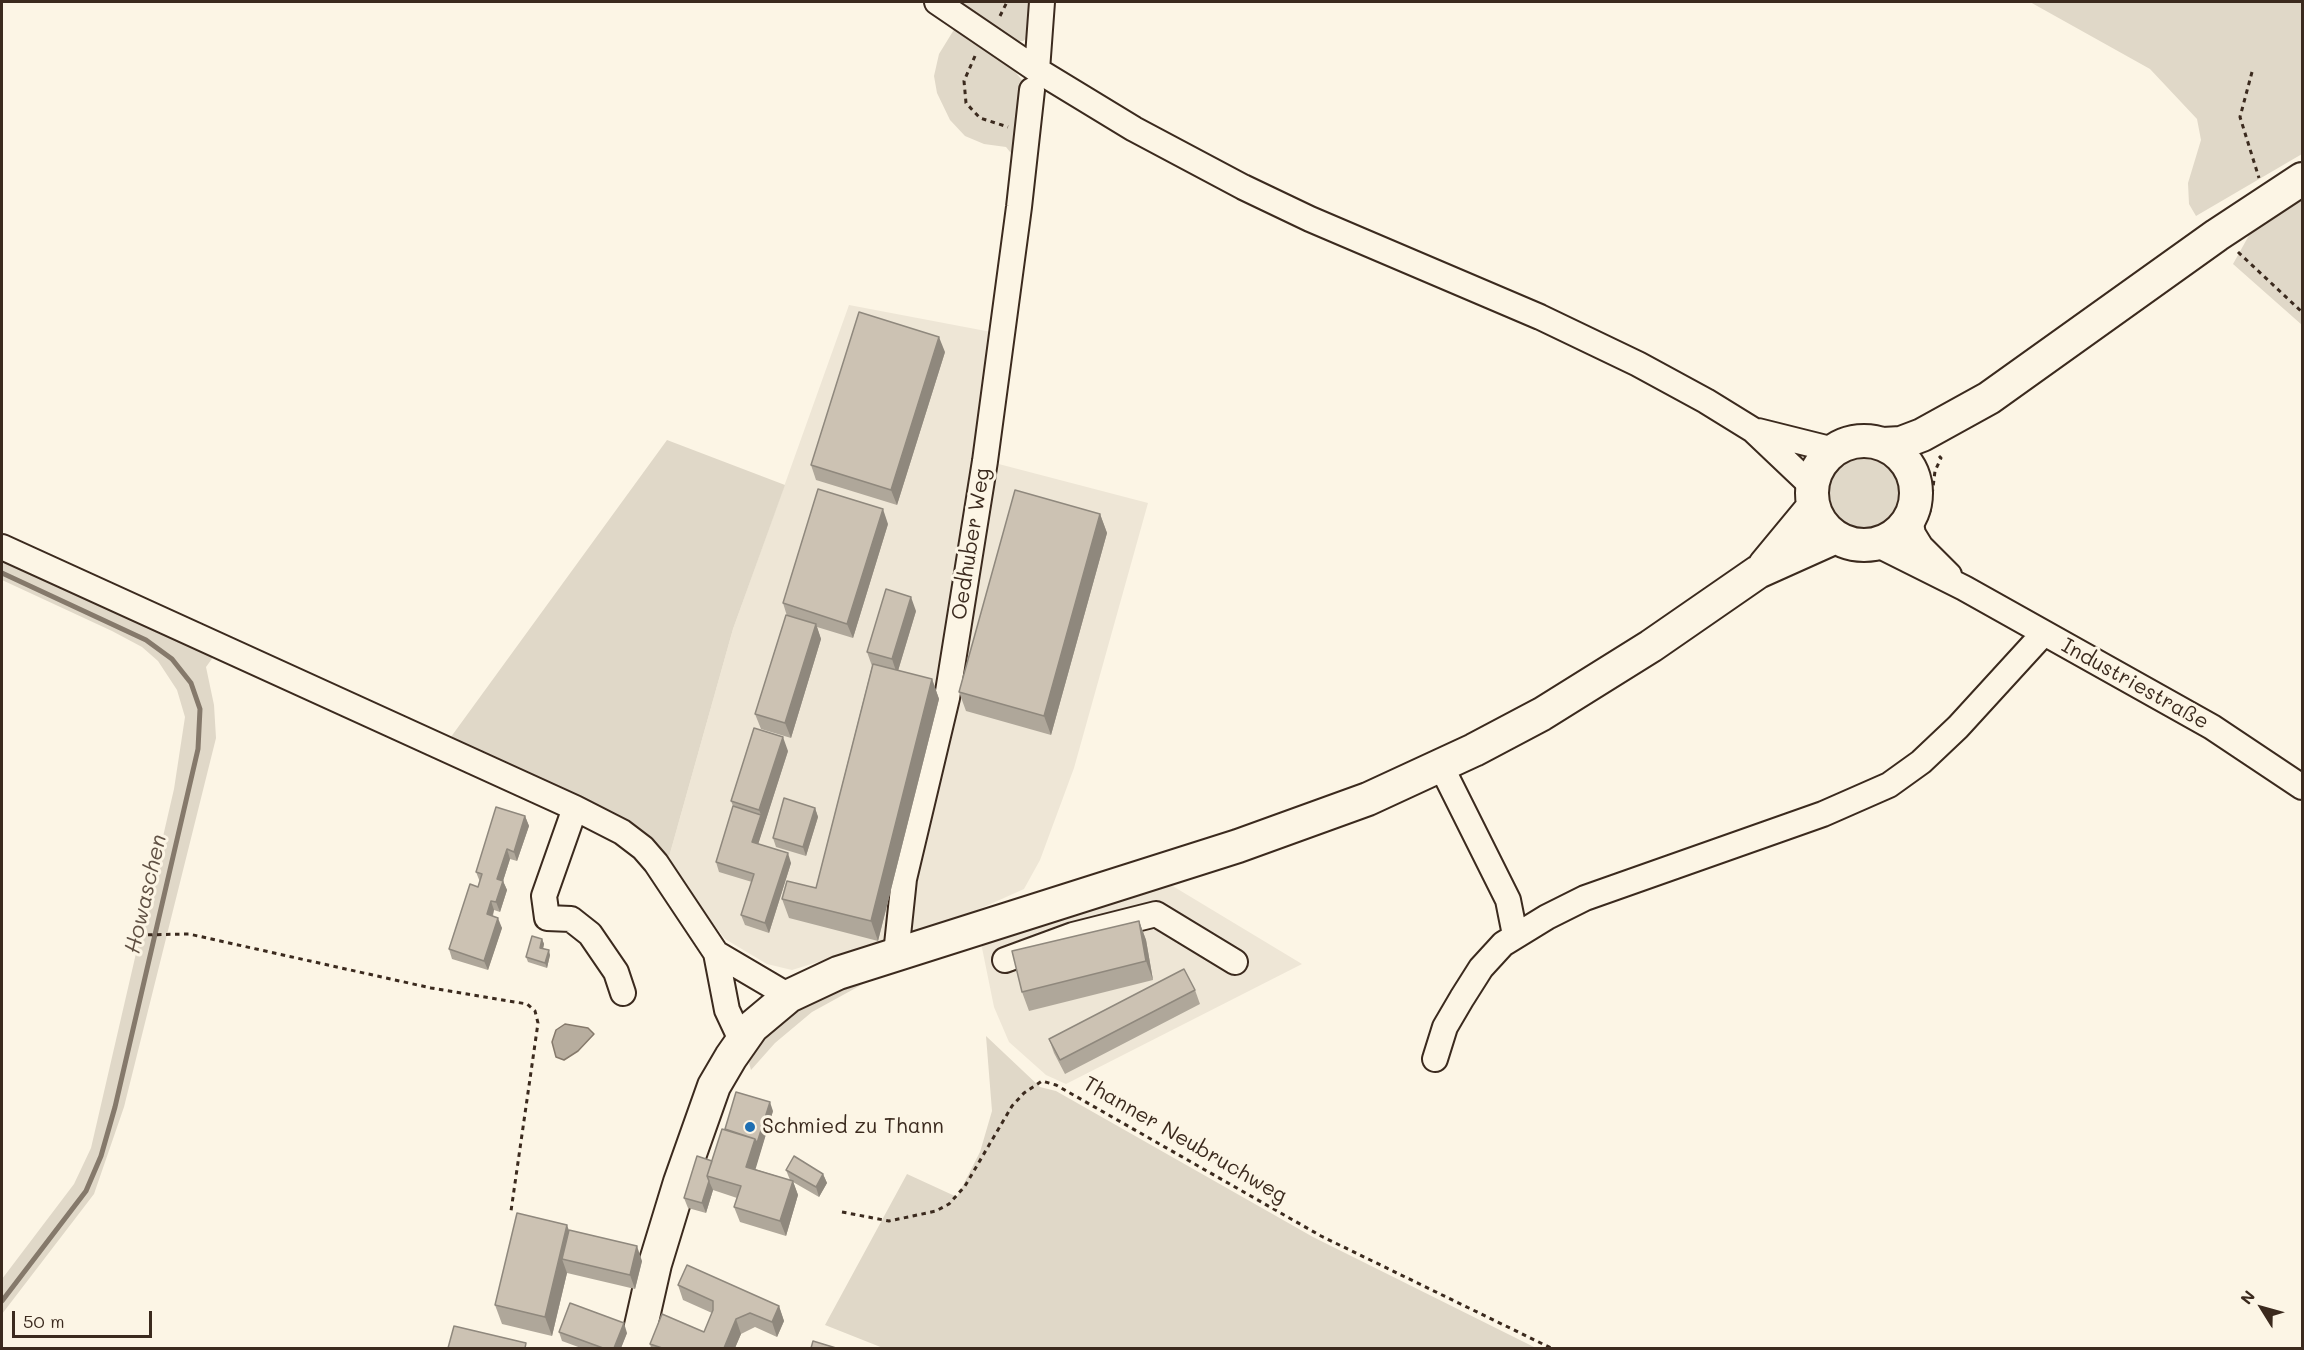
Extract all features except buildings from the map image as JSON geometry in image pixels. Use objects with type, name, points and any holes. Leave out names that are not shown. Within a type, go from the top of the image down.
[{"type":"main road","points":[[1758,572],[1812,496],[1822,462],[1834,450],[1853,441],[1901,444],[1989,398],[2217,235],[2302,179]]},
{"type":"main road","points":[[1812,496],[1823,526],[1836,537],[1852,544],[1876,544],[1920,518],[1915,480],[1919,468],[1933,449],[1989,398]]},
{"type":"main road","points":[[1883,444],[1897,452],[1908,465],[1915,480]]},
{"type":"main road","points":[[636,1348],[655,1264],[680,1182],[714,1086],[742,1042],[764,1016],[789,996],[811,983],[896,954],[1313,820],[1441,766],[1542,714],[1594,682],[1758,572],[1836,537]]},
{"type":"street","points":[[937,2],[1034,80],[1134,129],[1243,187],[1310,219],[1550,321],[1638,364],[1753,430],[1834,450]]},
{"type":"street","name":"Oedhuber Weg","points":[[896,954],[904,879],[949,686],[985,461],[1028,132],[1042,2]]},
{"type":"street","points":[[1753,430],[1812,496]]},
{"type":"street","name":"Industriestraße","points":[[1920,518],[1913,534],[1921,547],[1934,562],[1964,588]]},
{"type":"street","name":"Industriestraße","points":[[1876,544],[1964,588],[2212,727],[2302,787]]},
{"type":"street","points":[[2,547],[575,808],[622,832],[643,848],[656,863],[716,952],[726,1010],[742,1042]]},
{"type":"street","points":[[1435,1059],[1445,1027],[1481,968],[1503,944],[1515,935],[1586,898],[1823,814],[1889,785],[1921,762],[1958,728],[2044,633]]},
{"type":"street","points":[[1441,766],[1508,900],[1515,935]]},
{"type":"street","points":[[575,808],[544,896],[547,918],[571,919],[590,934],[616,972],[623,993]]},
{"type":"street","points":[[1063,902],[1073,935]]},
{"type":"street","points":[[1005,960],[1073,935],[1156,914],[1235,962]]},
{"type":"street","points":[[716,952],[789,996]]},
{"type":"path","points":[[1000,16],[1007,2]]},
{"type":"path","points":[[975,56],[964,81],[966,103],[980,118],[1028,132]]},
{"type":"path","points":[[2252,72],[2240,117],[2261,187],[2270,201]]},
{"type":"path","points":[[2217,235],[2254,264],[2302,312]]},
{"type":"path","points":[[1920,518],[1941,458],[1933,449]]},
{"type":"path","points":[[139,936],[189,934],[431,988],[526,1004],[535,1011],[538,1023],[511,1211]]},
{"type":"path","name":"Thanner Neubruchweg","points":[[842,1212],[889,1221],[936,1211],[949,1203],[965,1186],[1012,1106],[1024,1093],[1042,1081],[1056,1085],[1320,1236],[1551,1348]]},
{"type":"shaded area","points":[[952,2],[1036,2],[1031,35],[1023,41],[1013,42]]},
{"type":"shaded area","points":[[2030,2],[2302,2],[2302,154],[2196,216],[2189,204],[2188,183],[2201,140],[2197,119],[2150,69]]},
{"type":"shaded area","points":[[955,28],[1013,69],[1025,84],[1019,163],[1006,147],[984,144],[965,136],[950,120],[937,93],[934,76],[939,54]]},
{"type":"shaded area","points":[[2302,190],[2302,325],[2233,264],[2257,221]]},
{"type":"shaded area","points":[[849,305],[1007,335],[991,462],[1148,503],[1074,768],[1040,860],[1024,889],[957,919],[792,970],[767,964],[725,939],[667,864],[733,629]]},
{"type":"shaded area","points":[[667,440],[785,485],[733,629],[667,864],[448,741]]},
{"type":"shaded area","points":[[1863,450],[1879,453],[1892,462],[1901,475],[1904,491],[1901,507],[1892,520],[1879,529],[1863,532],[1847,529],[1834,520],[1825,507],[1822,491],[1825,475],[1834,462],[1847,453]]},
{"type":"shaded area","points":[[2,557],[214,656],[206,667],[214,705],[216,738],[124,1107],[94,1194],[2,1314],[2,1279],[74,1184],[91,1148],[174,789],[185,717],[177,690],[158,661],[142,647],[2,580]]},
{"type":"shaded area","points":[[1166,882],[1302,964],[1066,1084],[1046,1075],[1009,1042],[994,1007],[980,938]]},
{"type":"shaded area","points":[[930,955],[863,984],[812,1012],[775,1043],[751,1070],[749,1063],[763,1037],[809,998]]},
{"type":"shaded area","points":[[565,1024],[588,1028],[594,1034],[578,1051],[564,1060],[556,1057],[552,1042],[556,1030]]},
{"type":"shaded area","points":[[986,1036],[1040,1087],[1056,1091],[1313,1237],[1536,1348],[883,1348],[825,1325],[907,1174],[957,1197],[980,1152],[992,1111]]},
{"type":"waterway","name":"Howaschen","points":[[2,573],[146,640],[172,659],[191,683],[200,709],[198,749],[115,1107],[101,1156],[86,1191],[2,1301]]},
{"type":"place","name":"Schmied zu Thann","points":[[750,1127]]}]
